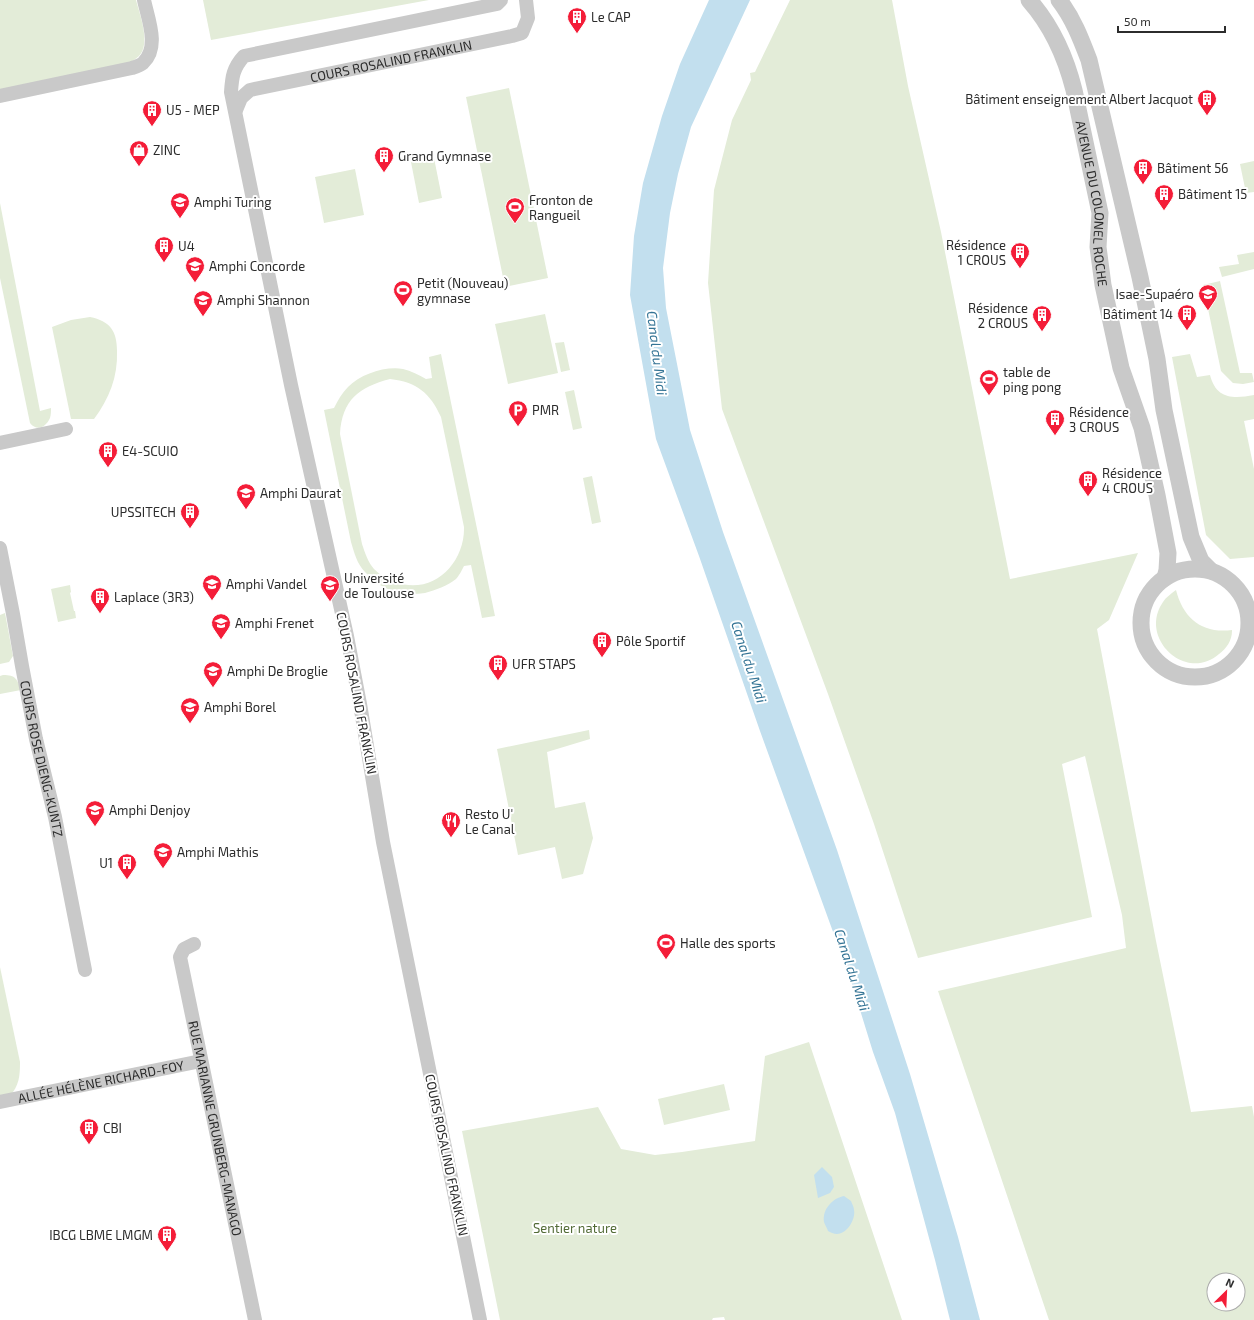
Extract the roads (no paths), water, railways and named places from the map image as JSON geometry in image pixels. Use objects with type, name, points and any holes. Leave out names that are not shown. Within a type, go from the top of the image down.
[{"type":"street","points":[[0,96],[132,68],[143,64],[150,53],[152,43],[144,0]]},
{"type":"street","name":"COURS ROSALIND FRANKLIN","points":[[480,1320],[405,944],[383,842],[347,636],[291,385],[232,92],[232,78],[237,64],[244,56],[497,4],[501,0]]},
{"type":"street","name":"COURS ROSALIND FRANKLIN","points":[[236,110],[241,98],[250,90],[522,33],[528,18],[526,0]]},
{"type":"street","name":"AVENUE DU COLONEL ROCHE","points":[[1029,0],[1037,8],[1057,41],[1071,76],[1100,213],[1098,248],[1103,285],[1121,368],[1142,428],[1159,502],[1168,553],[1165,578]]},
{"type":"street","name":"AVENUE DU COLONEL ROCHE","points":[[1059,0],[1078,32],[1089,60],[1140,277],[1157,359],[1164,410],[1191,537],[1201,561],[1212,571]]},
{"type":"street","points":[[0,443],[66,429]]},
{"type":"street","name":"COURS ROSE DIENG-KUNTZ","points":[[0,548],[27,695],[55,817],[85,970]]},
{"type":"street","points":[[1200,569],[1212,571],[1246,591],[1246,604],[1249,615],[1251,635],[1244,648],[1234,661],[1220,671],[1199,677],[1187,677],[1176,674],[1163,667],[1150,654],[1145,644],[1141,633],[1140,622],[1145,600],[1159,582],[1178,571],[1200,569]]},
{"type":"street","name":"RUE MARIANNE GRUNBERG-MANAGO","points":[[194,944],[184,949],[180,957],[255,1320]]},
{"type":"street","name":"ALLÉE HÉLÈNE RICHARD-FOY","points":[[0,1102],[202,1061]]},
{"type":"water","name":"Canal du Midi","points":[[709,0],[750,0],[691,127],[678,174],[670,213],[663,268],[666,308],[690,430],[723,532],[837,850],[910,1074],[958,1237],[980,1320],[950,1320],[895,1113],[873,1052],[852,984],[656,439],[630,295],[634,236],[643,183],[662,116],[680,64]]},
{"type":"water","points":[[822,1167],[832,1177],[834,1187],[830,1193],[818,1198],[814,1175]]},
{"type":"water","points":[[844,1196],[851,1201],[854,1209],[854,1218],[844,1232],[835,1234],[828,1231],[824,1222],[824,1217],[829,1205],[836,1199]]},
{"type":"place","name":"Le CAP","points":[[577,34]]},
{"type":"place","name":"Bâtiment enseignement Albert Jacquot","points":[[1207,116]]},
{"type":"place","name":"U5 - MEP","points":[[152,127]]},
{"type":"place","name":"ZINC","points":[[139,167]]},
{"type":"place","name":"Grand Gymnase","points":[[384,173]]},
{"type":"place","name":"Bâtiment 56","points":[[1143,185]]},
{"type":"place","name":"Bâtiment 15","points":[[1164,211]]},
{"type":"place","name":"Amphi Turing","points":[[180,219]]},
{"type":"place","name":"Fronton de Rangueil","points":[[515,224]]},
{"type":"place","name":"U4","points":[[164,263]]},
{"type":"place","name":"Résidence 1 CROUS","points":[[1020,269]]},
{"type":"place","name":"Amphi Concorde","points":[[195,283]]},
{"type":"place","name":"Petit (Nouveau) gymnase","points":[[403,307]]},
{"type":"place","name":"Isae-Supaéro","points":[[1208,311]]},
{"type":"place","name":"Amphi Shannon","points":[[203,317]]},
{"type":"place","name":"Bâtiment 14","points":[[1187,331]]},
{"type":"place","name":"Résidence 2 CROUS","points":[[1042,332]]},
{"type":"place","name":"table de ping pong","points":[[989,396]]},
{"type":"place","name":"PMR","points":[[518,427]]},
{"type":"place","name":"Résidence 3 CROUS","points":[[1055,436]]},
{"type":"place","name":"E4-SCUIO","points":[[108,468]]},
{"type":"place","name":"Résidence 4 CROUS","points":[[1088,497]]},
{"type":"place","name":"Amphi Daurat","points":[[246,510]]},
{"type":"place","name":"UPSSITECH","points":[[190,529]]},
{"type":"place","name":"Amphi Vandel","points":[[212,601]]},
{"type":"place","name":"Université de Toulouse","points":[[330,602]]},
{"type":"place","name":"Laplace (3R3)","points":[[100,614]]},
{"type":"place","name":"Amphi Frenet","points":[[221,640]]},
{"type":"place","name":"Pôle Sportif","points":[[602,658]]},
{"type":"place","name":"UFR STAPS","points":[[498,681]]},
{"type":"place","name":"Amphi De Broglie","points":[[213,688]]},
{"type":"place","name":"Amphi Borel","points":[[190,724]]},
{"type":"place","name":"Amphi Denjoy","points":[[95,827]]},
{"type":"place","name":"Resto U' Le Canal","points":[[451,838]]},
{"type":"place","name":"Amphi Mathis","points":[[163,869]]},
{"type":"place","name":"U1","points":[[127,880]]},
{"type":"place","name":"Halle des sports","points":[[666,960]]},
{"type":"place","name":"CBI","points":[[89,1145]]},
{"type":"place","name":"IBCG LBME LMGM","points":[[167,1252]]},
{"type":"park label","name":"Sentier nature","points":[[575,1228]]}]
